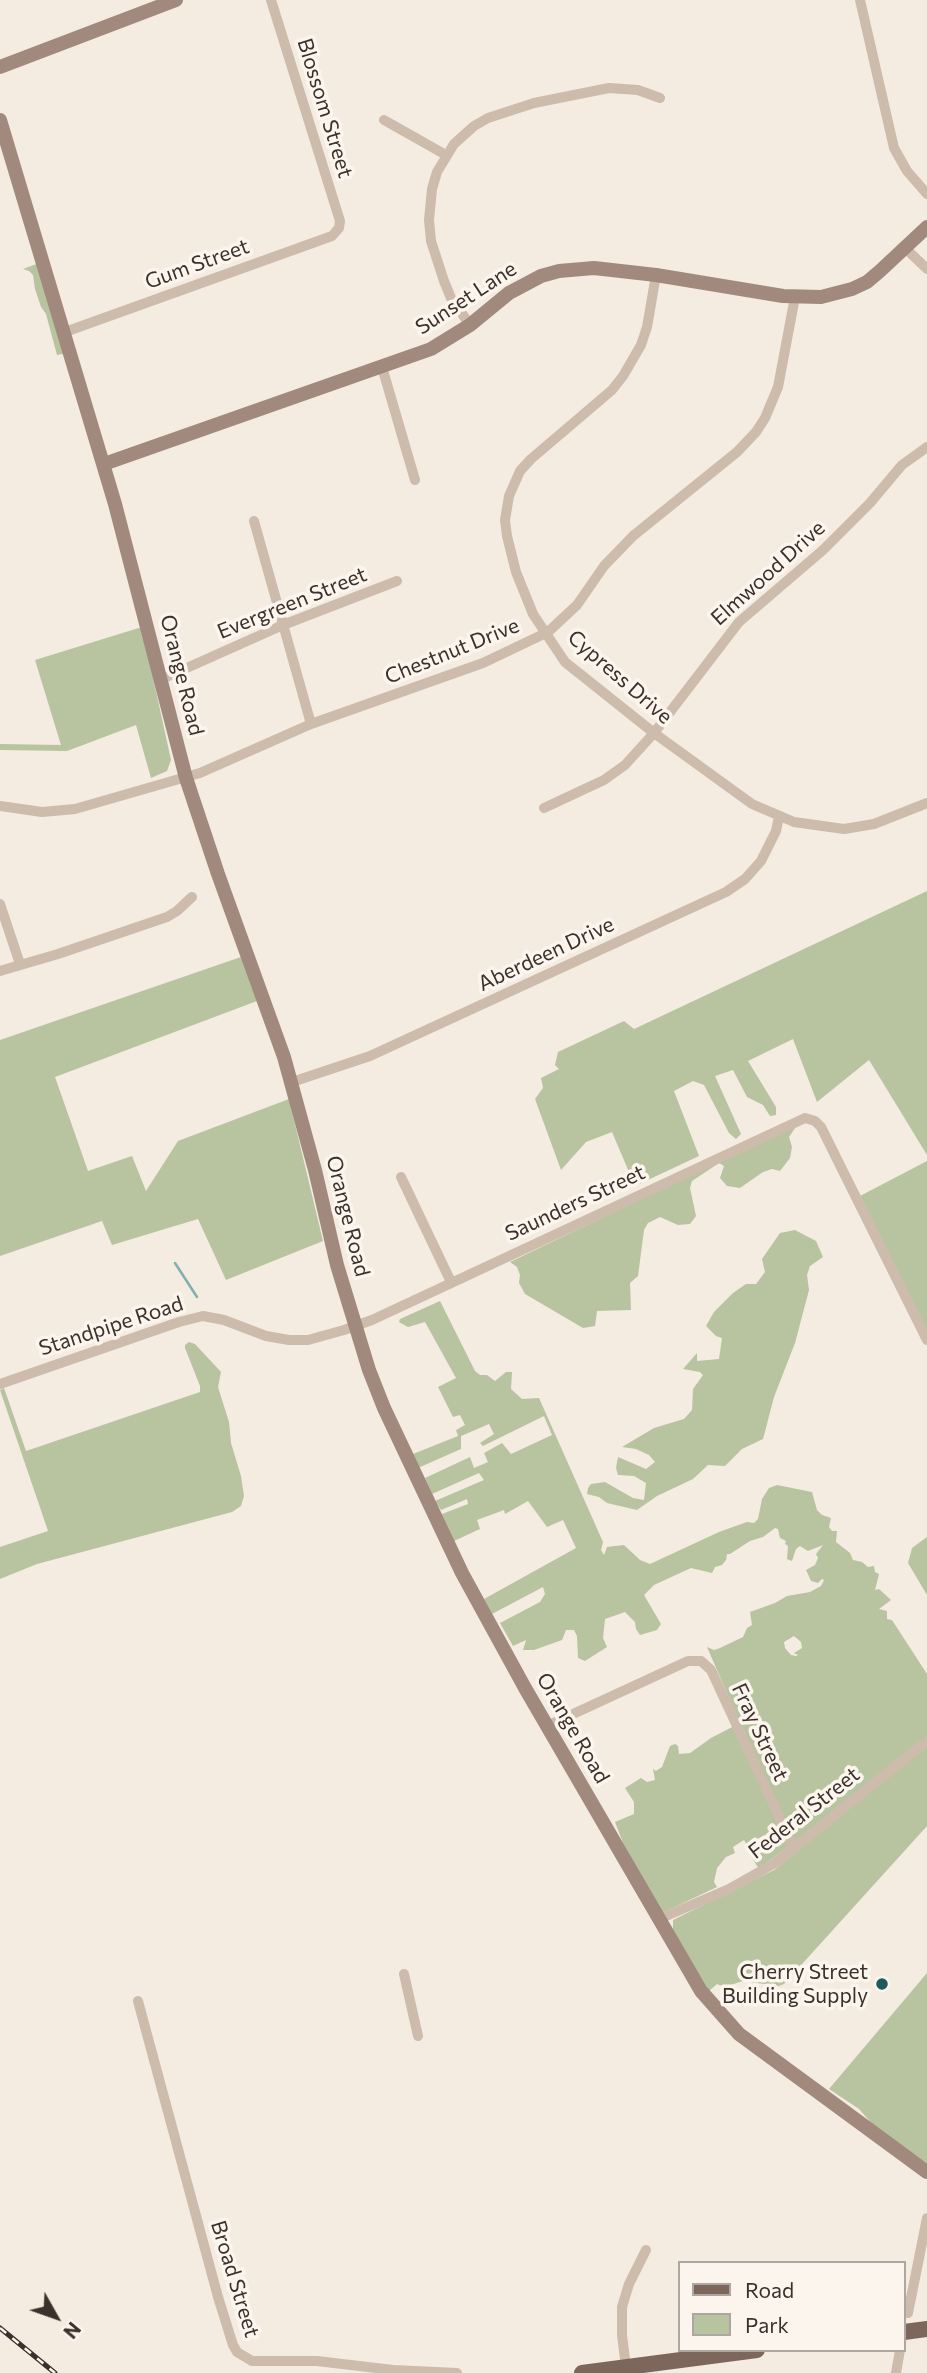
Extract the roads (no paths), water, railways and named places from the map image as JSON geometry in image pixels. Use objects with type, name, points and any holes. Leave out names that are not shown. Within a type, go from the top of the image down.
[{"type":"main road","points":[[0,67],[176,0]]},
{"type":"main road","name":"Orange Road","points":[[0,120],[104,464],[186,778],[292,1082],[335,1257],[378,1394],[415,1478],[462,1573],[547,1726],[701,1991],[739,2034],[927,2172]]},
{"type":"main road","name":"Sunset Lane","points":[[104,464],[431,348],[470,325],[518,288],[541,276],[559,271],[594,268],[795,297],[821,297],[852,289],[880,271],[927,227]]},
{"type":"main road","points":[[906,2332],[927,2329]]},
{"type":"main road","points":[[582,2373],[633,2369],[744,2352]]},
{"type":"street","name":"Blossom Street","points":[[271,0],[340,222],[339,228]]},
{"type":"street","points":[[860,0],[894,149],[906,171],[927,194]]},
{"type":"street","points":[[470,325],[451,298],[431,241],[429,220],[432,189],[446,155],[474,126],[510,109],[609,88],[638,90],[660,97]]},
{"type":"street","points":[[384,120],[446,155]]},
{"type":"street","name":"Gum Street","points":[[65,332],[332,236],[339,228]]},
{"type":"street","points":[[905,248],[927,269]]},
{"type":"street","name":"Cypress Drive","points":[[656,275],[641,345],[624,376],[612,390],[531,459],[520,471],[509,496],[505,520],[516,572],[533,614],[565,662],[653,733],[745,800],[779,816],[813,826],[844,829],[863,827],[927,803]]},
{"type":"street","name":"Chestnut Drive","points":[[0,806],[49,812],[75,809],[186,778],[311,724],[471,667],[544,634],[577,605],[604,566],[633,536],[737,452],[756,432],[778,387],[795,297]]},
{"type":"street","points":[[382,367],[415,480]]},
{"type":"street","name":"Elmwood Drive","points":[[544,808],[615,773],[653,733],[739,622],[824,550],[870,503],[902,465],[927,447]]},
{"type":"street","points":[[254,521],[311,724]]},
{"type":"street","name":"Evergreen Street","points":[[162,679],[283,625],[397,581]]},
{"type":"street","name":"Aberdeen Drive","points":[[292,1082],[370,1056],[726,892],[745,879],[761,861],[776,831],[779,816]]},
{"type":"street","points":[[0,971],[167,917],[191,897]]},
{"type":"street","points":[[0,904],[20,964]]},
{"type":"street","name":"Saunders Street","points":[[356,1326],[801,1119],[811,1119],[821,1127],[927,1339]]},
{"type":"street","points":[[401,1177],[451,1282]]},
{"type":"street","name":"Standpipe Road","points":[[0,1384],[194,1318],[217,1318],[266,1336],[289,1340],[316,1338],[356,1326]]},
{"type":"street","name":"Fray Street","points":[[547,1726],[673,1667],[695,1660],[707,1665],[712,1670],[793,1849]]},
{"type":"street","name":"Federal Street","points":[[659,1919],[750,1878],[793,1849],[927,1741]]},
{"type":"street","points":[[404,1974],[418,2036]]},
{"type":"street","name":"Broad Street","points":[[138,2001],[218,2297],[237,2352],[252,2361],[317,2361],[393,2370],[457,2373]]},
{"type":"street","points":[[908,2313],[927,2218]]},
{"type":"street","points":[[633,2369],[622,2335],[622,2307],[629,2284],[646,2250]]},
{"type":"street","points":[[896,2373],[900,2352]]},
{"type":"waterway","points":[[175,1263],[197,1297]]},
{"type":"railway","points":[[0,2328],[55,2373]]},
{"type":"place","name":"Cherry Street Building Supply","points":[[882,1984]]}]
